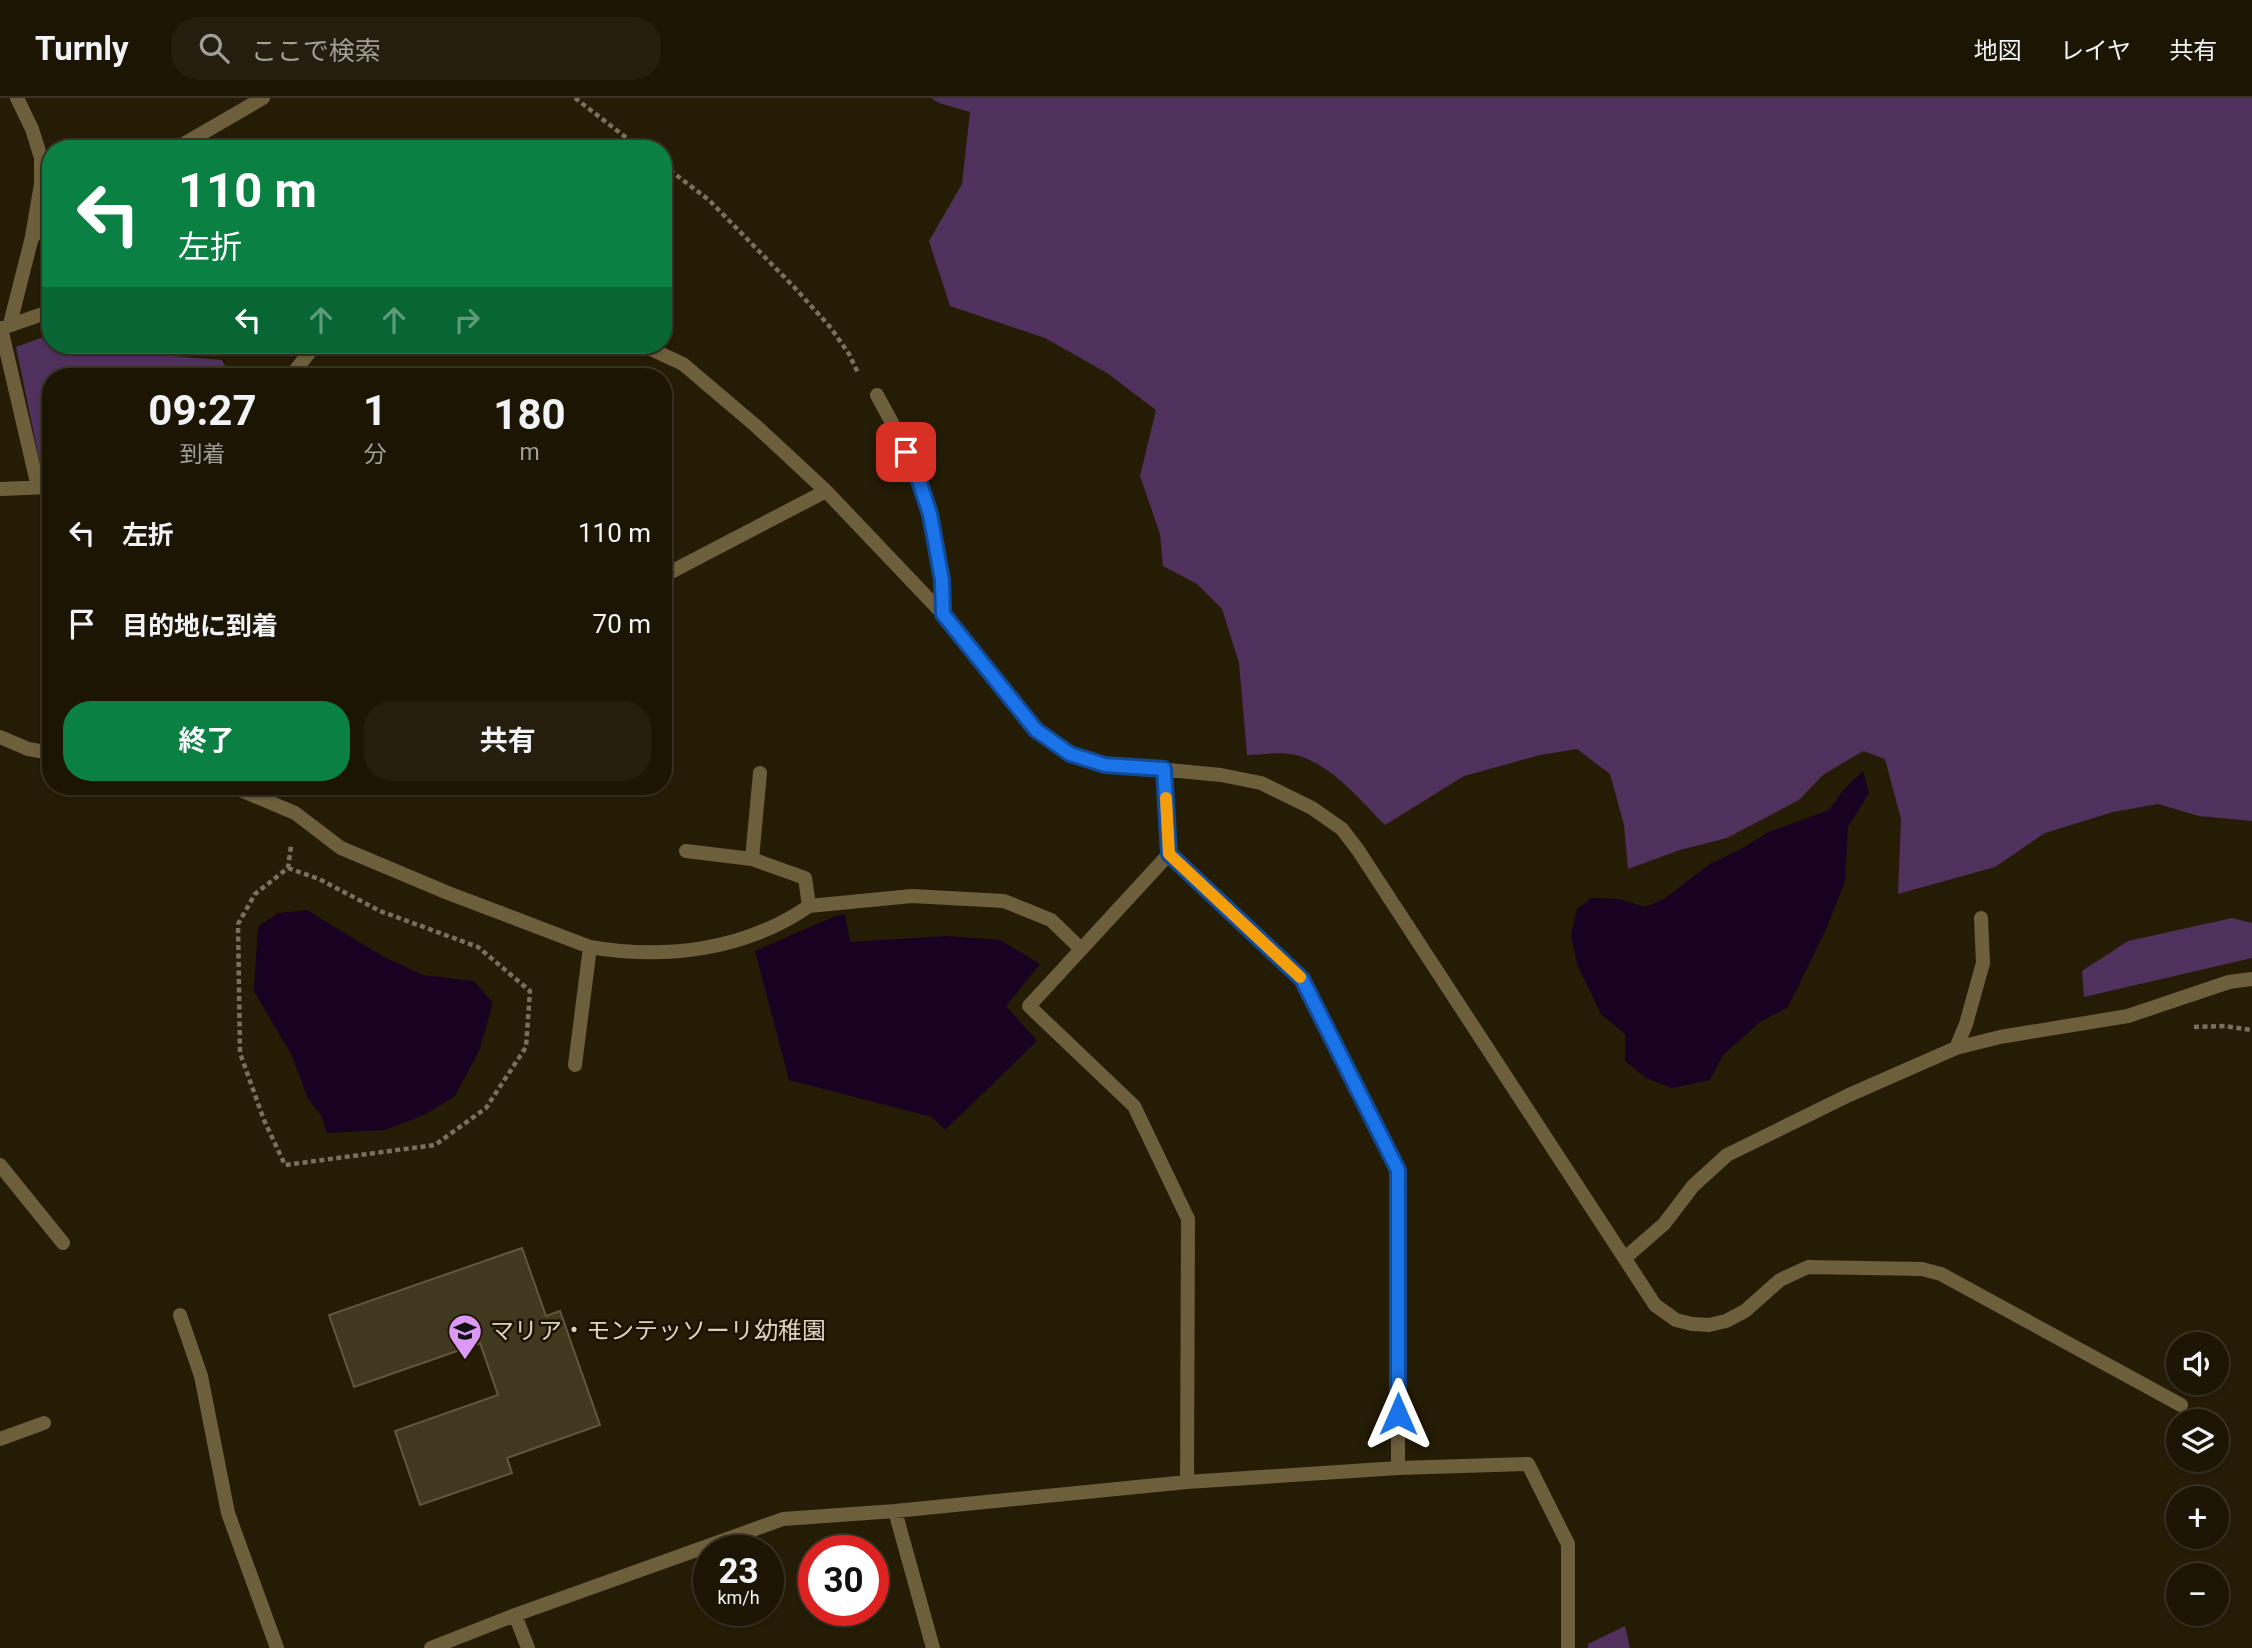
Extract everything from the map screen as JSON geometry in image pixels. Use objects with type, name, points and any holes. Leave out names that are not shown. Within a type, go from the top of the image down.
[{"type":"street","points":[[17,98],[32,129],[41,158],[41,184],[32,237],[4,327],[42,479]]},
{"type":"street","points":[[191,140],[263,98]]},
{"type":"street","points":[[32,237],[42,230]]},
{"type":"street","points":[[4,327],[42,314]]},
{"type":"street","points":[[297,368],[308,354]]},
{"type":"street","points":[[661,354],[683,364],[756,426],[826,491],[943,614],[1036,730],[1070,754],[1105,765],[1221,775],[1261,783],[1312,808],[1342,829],[1655,1305],[1676,1320],[1709,1325],[1726,1321],[1745,1311],[1780,1280],[1808,1267],[1922,1269],[1941,1274],[2181,1405]]},
{"type":"street","points":[[877,395],[916,472],[930,514],[942,580],[943,614]]},
{"type":"street","points":[[0,489],[42,487]]},
{"type":"street","points":[[672,571],[826,491]]},
{"type":"street","points":[[0,737],[42,751]]},
{"type":"street","points":[[1164,769],[1169,854],[1302,979],[1398,1170],[1398,1468]]},
{"type":"street","points":[[751,859],[760,773]]},
{"type":"street","points":[[252,795],[295,814],[341,848],[448,893],[590,947],[625,953],[669,953],[742,940],[790,919],[809,906],[912,896],[1004,901],[1051,920],[1081,949]]},
{"type":"street","points":[[685,851],[751,859],[805,878],[809,906]]},
{"type":"street","points":[[1169,854],[1029,1006],[1134,1106],[1188,1219],[1188,1482]]},
{"type":"street","points":[[1956,1048],[1966,1024],[1983,963],[1981,918]]},
{"type":"street","points":[[575,1065],[590,947]]},
{"type":"street","points":[[1625,1258],[1664,1224],[1693,1186],[1727,1155],[1849,1095],[1956,1048],[2000,1037],[2128,1016],[2229,982],[2252,979]]},
{"type":"street","points":[[0,1165],[63,1243]]},
{"type":"street","points":[[180,1315],[201,1376],[228,1513],[277,1648]]},
{"type":"street","points":[[0,1439],[44,1423]]},
{"type":"street","points":[[431,1648],[783,1519],[895,1511],[1188,1482],[1398,1468],[1528,1464],[1568,1544],[1568,1648]]},
{"type":"street","points":[[895,1511],[933,1648]]},
{"type":"street","points":[[515,1615],[528,1648]]},
{"type":"path","points":[[576,98],[630,140]]},
{"type":"path","points":[[672,172],[709,200],[795,288],[831,328],[849,354],[868,394],[877,395]]},
{"type":"path","points":[[288,868],[318,879],[380,911],[478,947],[530,991],[526,1047],[486,1108],[435,1145],[285,1165],[264,1120],[240,1053],[238,923],[255,894],[288,868],[295,814]]},
{"type":"shaded area","points":[[931,98],[2252,98],[2252,821],[2199,816],[2158,804],[2113,812],[2045,833],[1995,867],[1898,894],[1901,819],[1885,759],[1863,751],[1823,775],[1799,800],[1727,838],[1680,850],[1628,869],[1624,825],[1610,774],[1577,749],[1540,755],[1464,776],[1385,825],[1344,784],[1321,766],[1284,753],[1247,755],[1239,663],[1222,609],[1197,584],[1163,566],[1160,534],[1140,476],[1156,410],[1107,373],[1045,338],[950,306],[929,241],[962,184],[970,112]]},
{"type":"shaded area","points":[[42,337],[42,354],[147,354],[222,360],[226,368],[42,368],[42,473],[16,347]]},
{"type":"shaded area","points":[[1863,771],[1869,793],[1848,827],[1845,881],[1827,927],[1788,1007],[1760,1022],[1723,1055],[1710,1080],[1672,1088],[1646,1078],[1625,1061],[1625,1034],[1601,1014],[1577,964],[1571,934],[1577,909],[1591,898],[1619,899],[1645,907],[1664,899],[1710,864],[1769,832],[1829,810],[1844,789]]},
{"type":"shaded area","points":[[307,910],[382,956],[423,975],[474,981],[493,1003],[479,1051],[455,1096],[424,1115],[385,1130],[327,1133],[321,1115],[308,1099],[292,1056],[254,991],[258,927],[278,913]]},
{"type":"shaded area","points":[[845,914],[850,942],[946,936],[1000,940],[1040,964],[1006,1006],[1037,1041],[945,1130],[932,1117],[789,1080],[755,951]]},
{"type":"shaded area","points":[[2232,918],[2252,923],[2252,958],[2084,997],[2082,971],[2128,941]]},
{"type":"shaded area","points":[[1625,1626],[1630,1648],[1588,1648],[1588,1644]]},
{"type":"building","points":[[522,1248],[546,1316],[560,1311],[600,1425],[507,1458],[512,1473],[420,1505],[395,1431],[498,1395],[480,1343],[354,1387],[329,1315]]},
{"type":"slow traffic","points":[[1166,798],[1169,854],[1300,977]]},
{"type":"place","name":"マリア・モンテッソーリ幼稚園","points":[[465,1361]]},
{"type":"route","points":[[906,452],[916,472],[930,514],[942,580],[943,614],[1036,730],[1070,754],[1105,765],[1164,769],[1169,854],[1302,979],[1398,1170],[1398,1414]]}]
